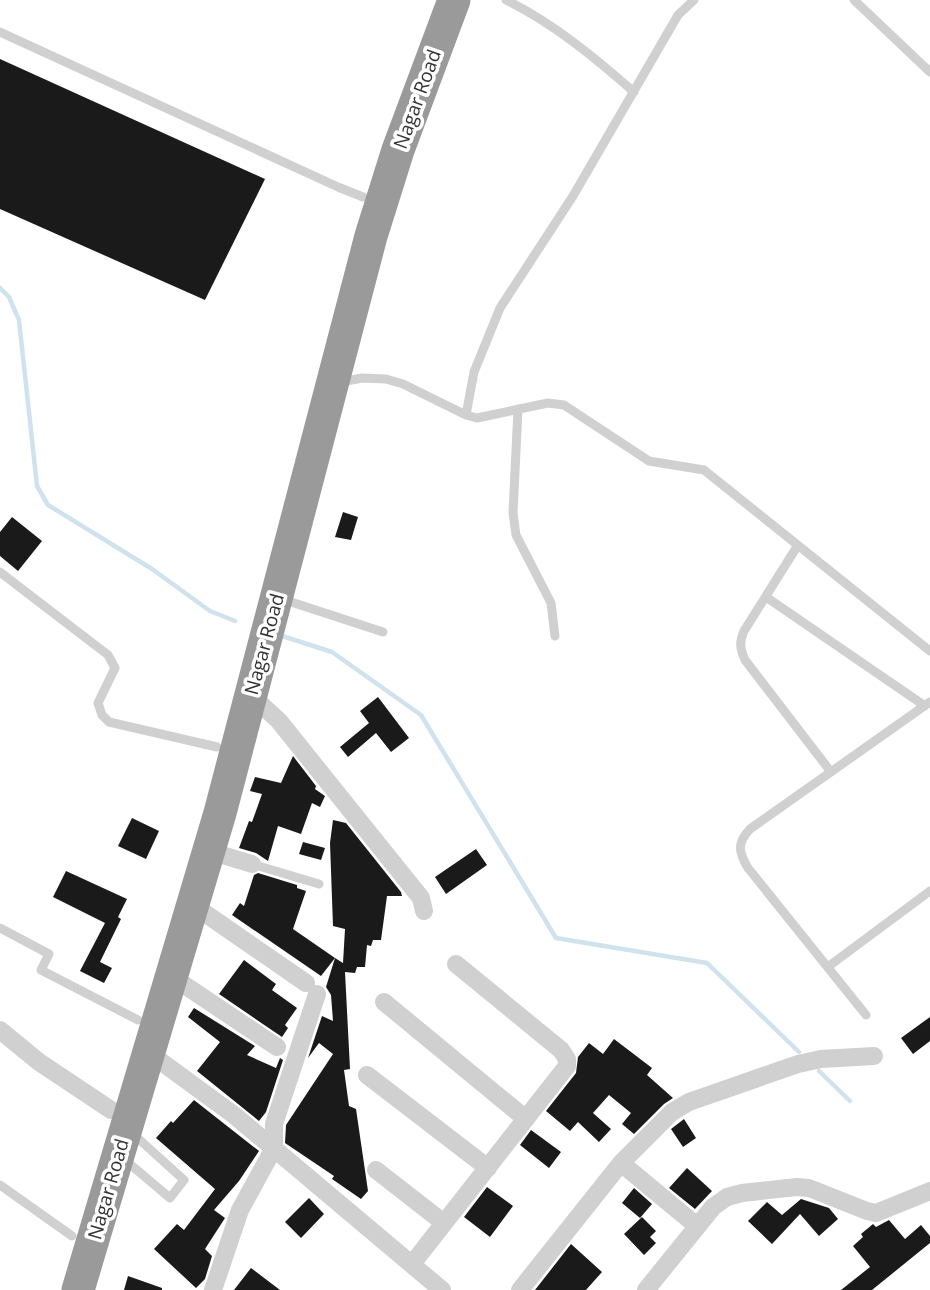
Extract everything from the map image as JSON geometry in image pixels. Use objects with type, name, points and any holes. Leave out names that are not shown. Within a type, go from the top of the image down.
[{"type":"highway","name":"Nagar Road","points":[[78,1290],[119,1130],[138,1020],[218,747],[348,244],[430,0]]},
{"type":"highway","name":"Nagar Road","points":[[55,1290],[72,1236],[119,1130],[148,1052],[209,851],[374,223],[454,0]]},
{"type":"street","points":[[251,695],[279,721],[421,898],[424,911]]},
{"type":"street","points":[[209,851],[252,864]]},
{"type":"street","points":[[193,905],[311,989],[274,1125],[274,1148],[240,1210],[213,1290]]},
{"type":"street","points":[[412,1264],[567,1066],[567,1059],[561,1050],[456,964]]},
{"type":"street","points":[[171,976],[277,1047]]},
{"type":"street","points":[[384,1002],[526,1119]]},
{"type":"street","points":[[0,1030],[119,1130]]},
{"type":"street","points":[[148,1052],[234,1115],[442,1290]]},
{"type":"street","points":[[520,1290],[621,1163],[672,1112],[689,1102],[798,1064],[821,1059],[874,1056]]},
{"type":"street","points":[[367,1074],[488,1168]]},
{"type":"street","points":[[621,1163],[697,1226]]},
{"type":"street","points":[[376,1170],[444,1223]]},
{"type":"street","points":[[646,1290],[697,1226],[727,1197],[742,1193],[809,1188],[876,1213],[930,1191]]},
{"type":"lane","points":[[506,0],[558,31],[634,92]]},
{"type":"lane","points":[[466,415],[474,372],[500,308],[573,196],[678,15],[694,0]]},
{"type":"lane","points":[[854,0],[930,72]]},
{"type":"lane","points":[[0,32],[363,197]]},
{"type":"lane","points":[[332,383],[362,378],[386,379],[403,384],[477,418],[548,403],[564,405],[649,461],[704,470],[930,651]]},
{"type":"lane","points":[[518,409],[513,513],[516,535],[551,603],[555,636]]},
{"type":"lane","points":[[798,545],[744,631],[740,640],[741,649],[745,660],[831,772]]},
{"type":"lane","points":[[0,572],[108,655],[116,668],[98,704],[102,715],[109,722],[218,747]]},
{"type":"lane","points":[[766,597],[927,704],[750,829],[742,838],[740,846],[742,858],[748,868],[866,1015]]},
{"type":"lane","points":[[271,620],[383,632]]},
{"type":"lane","points":[[252,864],[319,884]]},
{"type":"lane","points":[[829,966],[930,891]]},
{"type":"lane","points":[[0,928],[49,954],[41,970],[138,1020]]},
{"type":"lane","points":[[119,1130],[184,1180],[170,1198],[119,1130]]},
{"type":"lane","points":[[0,1185],[72,1236]]},
{"type":"building","points":[[0,59],[265,179],[205,300],[0,209]]},
{"type":"building","points":[[343,512],[358,517],[351,540],[335,537]]},
{"type":"building","points":[[12,517],[42,541],[18,571],[0,556],[0,532]]},
{"type":"building","points":[[378,697],[409,738],[391,752],[376,733],[348,757],[340,747],[369,723],[360,711]]},
{"type":"building","points":[[293,756],[316,786],[315,789],[325,796],[320,807],[312,803],[301,834],[278,826],[268,861],[256,853],[239,848],[262,794],[250,791],[255,777],[281,783]]},
{"type":"building","points":[[132,818],[159,831],[146,859],[118,846]]},
{"type":"building","points":[[333,820],[346,823],[402,896],[387,896],[381,940],[373,940],[371,946],[367,945],[365,967],[357,967],[355,973],[345,972],[350,1069],[344,1070],[349,1106],[356,1109],[368,1191],[361,1199],[332,1179],[334,1176],[285,1143],[286,1125],[333,1054],[319,1043],[308,1058],[322,1016],[333,1021],[331,995],[326,987],[335,958],[343,963],[345,929],[333,926],[330,843]]},
{"type":"building","points":[[303,842],[325,848],[321,860],[299,854]]},
{"type":"building","points":[[476,849],[487,865],[446,894],[435,877]]},
{"type":"building","points":[[66,871],[127,899],[118,917],[121,919],[100,962],[112,968],[104,983],[80,971],[105,923],[53,897]]},
{"type":"building","points":[[258,873],[297,885],[297,888],[306,891],[293,929],[335,958],[321,976],[232,915],[240,903],[244,906],[254,875]]},
{"type":"building","points":[[244,960],[276,984],[272,990],[297,1008],[285,1025],[288,1028],[282,1037],[219,994]]},
{"type":"building","points":[[194,1008],[255,1046],[247,1055],[276,1068],[280,1058],[283,1060],[266,1112],[259,1121],[197,1071],[220,1042],[188,1017]]},
{"type":"building","points":[[930,1017],[930,1041],[913,1054],[901,1038]]},
{"type":"building","points":[[614,1039],[652,1068],[647,1075],[673,1098],[634,1134],[622,1124],[631,1113],[609,1095],[593,1113],[611,1129],[599,1142],[578,1122],[570,1131],[546,1111],[576,1073],[578,1057],[589,1043],[603,1054]]},
{"type":"building","points":[[194,1100],[259,1151],[239,1181],[214,1210],[225,1218],[205,1249],[212,1256],[205,1279],[196,1288],[154,1249],[177,1224],[184,1230],[215,1189],[156,1138]]},
{"type":"building","points":[[684,1119],[696,1138],[683,1147],[671,1129]]},
{"type":"building","points":[[531,1130],[561,1152],[549,1168],[520,1145]]},
{"type":"building","points":[[687,1168],[712,1191],[695,1209],[669,1188]]},
{"type":"building","points":[[487,1187],[513,1206],[490,1237],[464,1217]]},
{"type":"building","points":[[634,1188],[652,1204],[640,1218],[622,1203]]},
{"type":"building","points":[[309,1198],[324,1214],[301,1238],[285,1222]]},
{"type":"building","points":[[801,1199],[829,1208],[838,1219],[819,1236],[800,1214],[772,1244],[748,1221],[767,1202],[782,1215]]},
{"type":"building","points":[[642,1217],[656,1231],[650,1237],[656,1243],[644,1255],[624,1234]]},
{"type":"building","points":[[889,1220],[905,1239],[921,1225],[930,1236],[930,1243],[872,1290],[841,1290],[870,1267],[853,1246],[863,1237],[861,1234],[873,1224],[876,1227]]},
{"type":"building","points":[[571,1244],[602,1272],[586,1290],[535,1290]]},
{"type":"building","points":[[251,1268],[280,1290],[234,1290]]},
{"type":"building","points":[[128,1276],[162,1288],[162,1290],[124,1290]]},
{"type":"waterway","points":[[0,288],[9,297],[19,320],[37,486],[48,505],[152,569],[210,611],[235,621]]},
{"type":"waterway","points":[[279,635],[332,652],[421,715],[556,938],[707,963],[799,1052]]},
{"type":"waterway","points":[[819,1071],[850,1101]]}]
